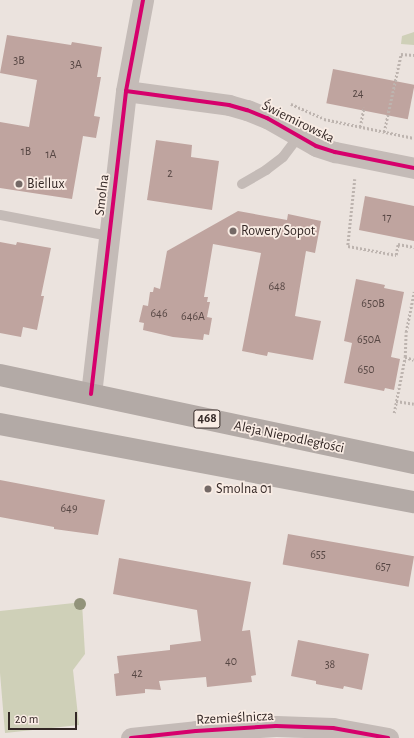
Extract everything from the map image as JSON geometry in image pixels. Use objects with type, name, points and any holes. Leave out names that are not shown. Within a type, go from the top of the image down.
[{"type":"main road","name":"Aleja Niepodległości","points":[[0,375],[414,463]]},
{"type":"main road","points":[[0,424],[414,502]]},
{"type":"street","name":"Smolna","points":[[91,394],[126,91],[143,0]]},
{"type":"street","name":"Świemirowska","points":[[126,91],[228,105],[247,110],[267,118],[316,146],[358,157],[414,168]]},
{"type":"street","name":"Rzemieślnicza","points":[[130,738],[196,731],[276,726],[333,728],[388,738]]},
{"type":"lane","points":[[242,184],[266,170],[283,157],[299,136]]},
{"type":"lane","points":[[0,215],[109,236]]},
{"type":"path","points":[[384,132],[400,54],[414,55]]},
{"type":"path","points":[[286,102],[324,119],[414,138]]},
{"type":"path","points":[[360,127],[364,107]]},
{"type":"path","points":[[358,157],[348,246],[396,255],[398,244],[414,247]]},
{"type":"path","points":[[394,413],[405,357],[406,332],[414,292]]},
{"type":"path","points":[[405,357],[414,360]]},
{"type":"path","points":[[396,401],[414,404]]},
{"type":"green space","points":[[414,32],[414,45],[401,44],[402,36]]},
{"type":"green space","points":[[82,603],[85,654],[73,670],[79,725],[5,733],[0,673],[0,611]]},
{"type":"building","points":[[7,35],[71,45],[72,42],[102,47],[97,77],[101,77],[94,116],[100,117],[96,138],[83,136],[72,199],[0,188],[0,122],[29,127],[37,80],[0,73]]},
{"type":"building","points":[[333,69],[414,85],[408,119],[326,103]]},
{"type":"building","points":[[156,140],[192,145],[191,157],[219,161],[212,210],[147,200]]},
{"type":"building","points":[[365,196],[414,206],[414,241],[359,230]]},
{"type":"building","points":[[238,211],[287,220],[288,214],[321,221],[315,253],[306,251],[295,316],[321,321],[313,360],[268,352],[267,356],[242,351],[261,253],[213,244],[204,297],[208,297],[207,302],[210,302],[207,317],[212,318],[209,335],[204,334],[203,340],[173,337],[143,330],[144,323],[139,322],[143,305],[148,306],[150,292],[153,292],[154,287],[160,289],[167,251]]},
{"type":"building","points":[[0,242],[16,245],[17,242],[51,248],[41,296],[44,296],[37,330],[23,327],[21,337],[0,333]]},
{"type":"building","points":[[356,279],[385,285],[384,288],[404,292],[391,357],[400,359],[394,390],[385,388],[384,391],[344,383],[352,343],[344,341]]},
{"type":"building","points":[[0,480],[105,500],[98,535],[54,529],[54,527],[0,517]]},
{"type":"building","points":[[288,534],[414,556],[409,587],[283,565]]},
{"type":"building","points":[[119,558],[251,582],[242,631],[250,630],[256,675],[251,676],[252,682],[207,687],[206,677],[159,681],[161,690],[145,689],[145,693],[116,696],[114,674],[119,673],[117,656],[170,650],[170,645],[201,641],[197,610],[113,594]]},
{"type":"building","points":[[298,640],[369,654],[362,690],[344,686],[343,689],[316,684],[316,681],[291,676]]},
{"type":"cycle path","points":[[91,394],[126,91],[143,0]]},
{"type":"cycle path","points":[[126,91],[229,105],[267,118],[316,146],[335,152],[414,168]]},
{"type":"cycle path","points":[[131,738],[196,731],[276,726],[333,728],[388,738]]},
{"type":"place","name":"Biellux","points":[[19,184]]},
{"type":"place","name":"Rowery Sopot","points":[[233,231]]},
{"type":"place","name":"Smolna 01","points":[[208,489]]}]
